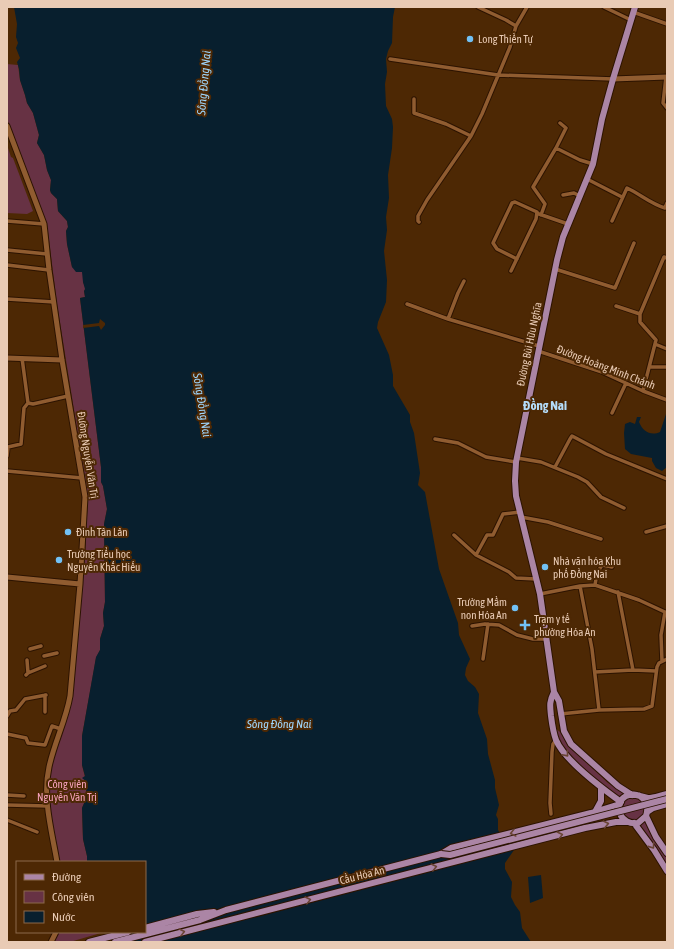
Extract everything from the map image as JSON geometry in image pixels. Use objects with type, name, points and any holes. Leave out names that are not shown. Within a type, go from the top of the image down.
[{"type":"main road","name":"Đường Bùi Hữu Nghĩa","points":[[632,794],[618,786],[571,744],[564,731],[559,701],[554,692],[540,594],[515,492],[514,481],[538,349],[555,269],[568,224],[593,164],[602,119],[634,10]]},
{"type":"main road","name":"Đường Bùi Hữu Nghĩa","points":[[554,692],[550,701],[553,731],[556,740],[570,760],[620,803]]},
{"type":"main road","points":[[593,813],[600,801],[601,788]]},
{"type":"main road","points":[[667,794],[649,798],[632,794],[624,798],[620,803],[620,814],[627,822],[634,823],[641,821],[653,808],[667,804]]},
{"type":"main road","points":[[640,796],[646,802],[647,814],[656,837],[667,853]]},
{"type":"main road","name":"Cầu Hóa An","points":[[441,854],[450,855],[667,799]]},
{"type":"main road","name":"Cầu Hóa An","points":[[115,942],[200,920],[226,910],[441,854],[451,848],[593,813],[620,803]]},
{"type":"main road","name":"Cầu Hóa An","points":[[144,942],[585,828],[616,822],[627,822]]},
{"type":"main road","points":[[634,823],[667,871]]},
{"type":"main road","name":"Cầu Hóa An","points":[[146,928],[197,914],[226,910]]},
{"type":"main road","points":[[89,942],[124,933]]},
{"type":"street","points":[[478,7],[516,26]]},
{"type":"street","points":[[419,222],[418,216],[427,200],[471,136],[498,75],[516,26],[527,7]]},
{"type":"street","points":[[604,7],[631,20]]},
{"type":"street","points":[[634,10],[667,24]]},
{"type":"street","points":[[390,59],[498,75],[613,79],[667,77],[663,103],[667,108]]},
{"type":"street","points":[[414,99],[414,113],[446,124],[471,136]]},
{"type":"street","points":[[511,271],[536,219],[545,204],[533,187],[566,128],[560,123]]},
{"type":"street","name":"Đường Nguyễn Văn Trị","points":[[7,126],[44,224],[62,360],[85,497],[80,584],[70,696],[48,768],[46,786],[57,861]]},
{"type":"street","points":[[556,148],[580,160],[593,164]]},
{"type":"street","points":[[587,179],[622,197]]},
{"type":"street","points":[[612,221],[627,188],[660,207],[665,208],[667,203]]},
{"type":"street","points":[[563,195],[574,193],[580,196]]},
{"type":"street","points":[[517,259],[497,249],[493,243],[512,203],[515,202],[539,214],[568,224]]},
{"type":"street","points":[[7,221],[44,224]]},
{"type":"street","points":[[555,269],[615,288],[634,243]]},
{"type":"street","points":[[7,250],[47,254]]},
{"type":"street","points":[[642,391],[656,340],[640,322],[640,314],[664,257],[667,258]]},
{"type":"street","points":[[7,266],[49,270]]},
{"type":"street","points":[[448,319],[464,281]]},
{"type":"street","points":[[7,299],[54,302]]},
{"type":"street","name":"Đường Hoàng Minh Chánh","points":[[407,304],[602,372],[642,391],[667,400]]},
{"type":"street","points":[[616,306],[640,314]]},
{"type":"street","points":[[655,344],[667,349]]},
{"type":"street","points":[[7,358],[62,360]]},
{"type":"street","points":[[7,456],[8,447],[21,444],[24,408],[28,403],[22,358]]},
{"type":"street","points":[[649,367],[667,366]]},
{"type":"street","points":[[612,413],[626,383]]},
{"type":"street","points":[[28,403],[33,404],[68,396]]},
{"type":"street","points":[[555,467],[572,436],[606,454],[667,479]]},
{"type":"street","points":[[435,439],[458,444],[486,457],[541,462],[555,467],[587,482],[601,497],[624,508]]},
{"type":"street","points":[[7,471],[82,478]]},
{"type":"street","points":[[476,555],[487,535],[493,535],[503,514],[521,515],[601,539]]},
{"type":"street","points":[[646,532],[667,526]]},
{"type":"street","points":[[454,535],[476,555],[510,572],[516,578],[536,579]]},
{"type":"street","points":[[595,585],[597,573],[602,565],[612,567]]},
{"type":"street","points":[[7,577],[80,584]]},
{"type":"street","points":[[540,594],[580,586],[595,585],[618,592],[666,613],[661,635],[662,661]]},
{"type":"street","points":[[580,586],[592,649],[599,710]]},
{"type":"street","points":[[618,592],[633,670]]},
{"type":"street","points":[[483,658],[488,624]]},
{"type":"street","points":[[472,626],[488,624],[499,625],[517,635],[533,639],[546,639]]},
{"type":"street","points":[[30,649],[41,646]]},
{"type":"street","points":[[662,652],[666,648]]},
{"type":"street","points":[[44,656],[57,653]]},
{"type":"street","points":[[560,714],[599,710],[650,708],[652,706],[657,667],[662,661],[667,659]]},
{"type":"street","points":[[27,660],[27,674],[45,666]]},
{"type":"street","points":[[595,672],[633,670],[656,671]]},
{"type":"street","points":[[7,716],[10,711],[16,710],[25,699],[46,695],[45,712]]},
{"type":"street","points":[[7,734],[26,738],[28,743],[45,745],[52,726],[61,729]]},
{"type":"street","points":[[551,814],[552,752],[553,744],[556,740]]},
{"type":"street","points":[[7,795],[24,796]]},
{"type":"street","points":[[7,805],[48,806]]},
{"type":"street","points":[[7,820],[37,832]]},
{"type":"street","points":[[51,942],[56,933]]},
{"type":"green space","name":"Công viên Nguyễn Văn Trị","points":[[7,64],[18,65],[20,80],[27,103],[33,113],[39,135],[37,143],[44,155],[51,180],[50,190],[57,199],[58,211],[67,221],[67,244],[72,267],[83,272],[83,282],[86,289],[84,291],[85,297],[80,298],[101,467],[101,482],[107,509],[104,524],[104,626],[100,639],[100,650],[96,658],[82,736],[82,765],[87,785],[85,801],[82,808],[83,839],[87,861],[60,861],[51,815],[49,779],[72,697],[85,556],[88,497],[57,304],[47,224],[7,119]]},
{"type":"green space","points":[[7,142],[11,157],[13,158],[33,211],[27,214],[7,213]]},
{"type":"green space","points":[[555,728],[560,732],[569,746],[608,783],[626,794],[620,798],[602,786],[572,758],[560,742]]},
{"type":"green space","points":[[633,797],[641,801],[645,809],[641,817],[633,821],[625,817],[621,809],[625,801]]},
{"type":"green space","points":[[646,821],[654,838],[667,857],[667,866],[657,849],[639,825]]},
{"type":"green space","points":[[58,933],[101,933],[70,942],[54,942]]},
{"type":"water","name":"Sông Đồng Nai","points":[[14,7],[395,7],[392,43],[386,59],[387,72],[385,84],[386,106],[392,119],[393,127],[388,175],[389,198],[386,217],[387,230],[384,251],[387,280],[386,302],[377,328],[389,355],[393,375],[393,386],[410,415],[420,473],[418,485],[425,492],[439,569],[458,623],[459,635],[470,659],[465,675],[479,694],[478,713],[487,739],[488,754],[495,780],[495,788],[499,805],[496,815],[498,819],[498,830],[503,838],[512,843],[514,850],[505,863],[505,869],[512,882],[511,897],[520,912],[522,928],[531,942],[121,942],[124,933],[146,933],[146,861],[87,861],[83,839],[82,808],[85,801],[87,782],[82,778],[85,776],[82,765],[82,736],[96,657],[100,650],[100,639],[104,626],[104,524],[107,509],[101,482],[101,467],[80,298],[85,297],[85,289],[82,272],[76,272],[72,267],[67,244],[67,221],[58,211],[57,199],[50,190],[51,180],[44,155],[37,143],[39,135],[33,113],[27,103],[20,80],[17,62],[20,58],[16,48],[18,43],[16,37],[17,24]]},
{"type":"water","points":[[667,411],[667,467],[662,471],[656,468],[652,458],[631,454],[625,449],[624,433],[625,424],[630,422],[635,424],[637,417],[641,417],[639,422],[645,431],[653,434],[660,432]]},
{"type":"water","points":[[541,875],[543,898],[530,903],[528,877]]},
{"type":"pier","points":[[100,319],[105,323],[101,330],[99,326],[83,328],[83,325],[99,323]]},
{"type":"place","name":"Long Thiền Tự","points":[[470,39]]},
{"type":"place","name":"Đình Tân Lân","points":[[68,532]]},
{"type":"place","name":"Trường Tiểu học Nguyễn Khắc Hiếu","points":[[59,560]]},
{"type":"place","name":"Nhà văn hóa Khu phố Đồng Nai","points":[[545,567]]},
{"type":"place","name":"Trường Mầm non Hóa An","points":[[515,608]]},
{"type":"place","name":"Trạm y tế phường Hóa An","points":[[525,625]]},
{"type":"district","name":"Đồng Nai","points":[[545,405]]}]
